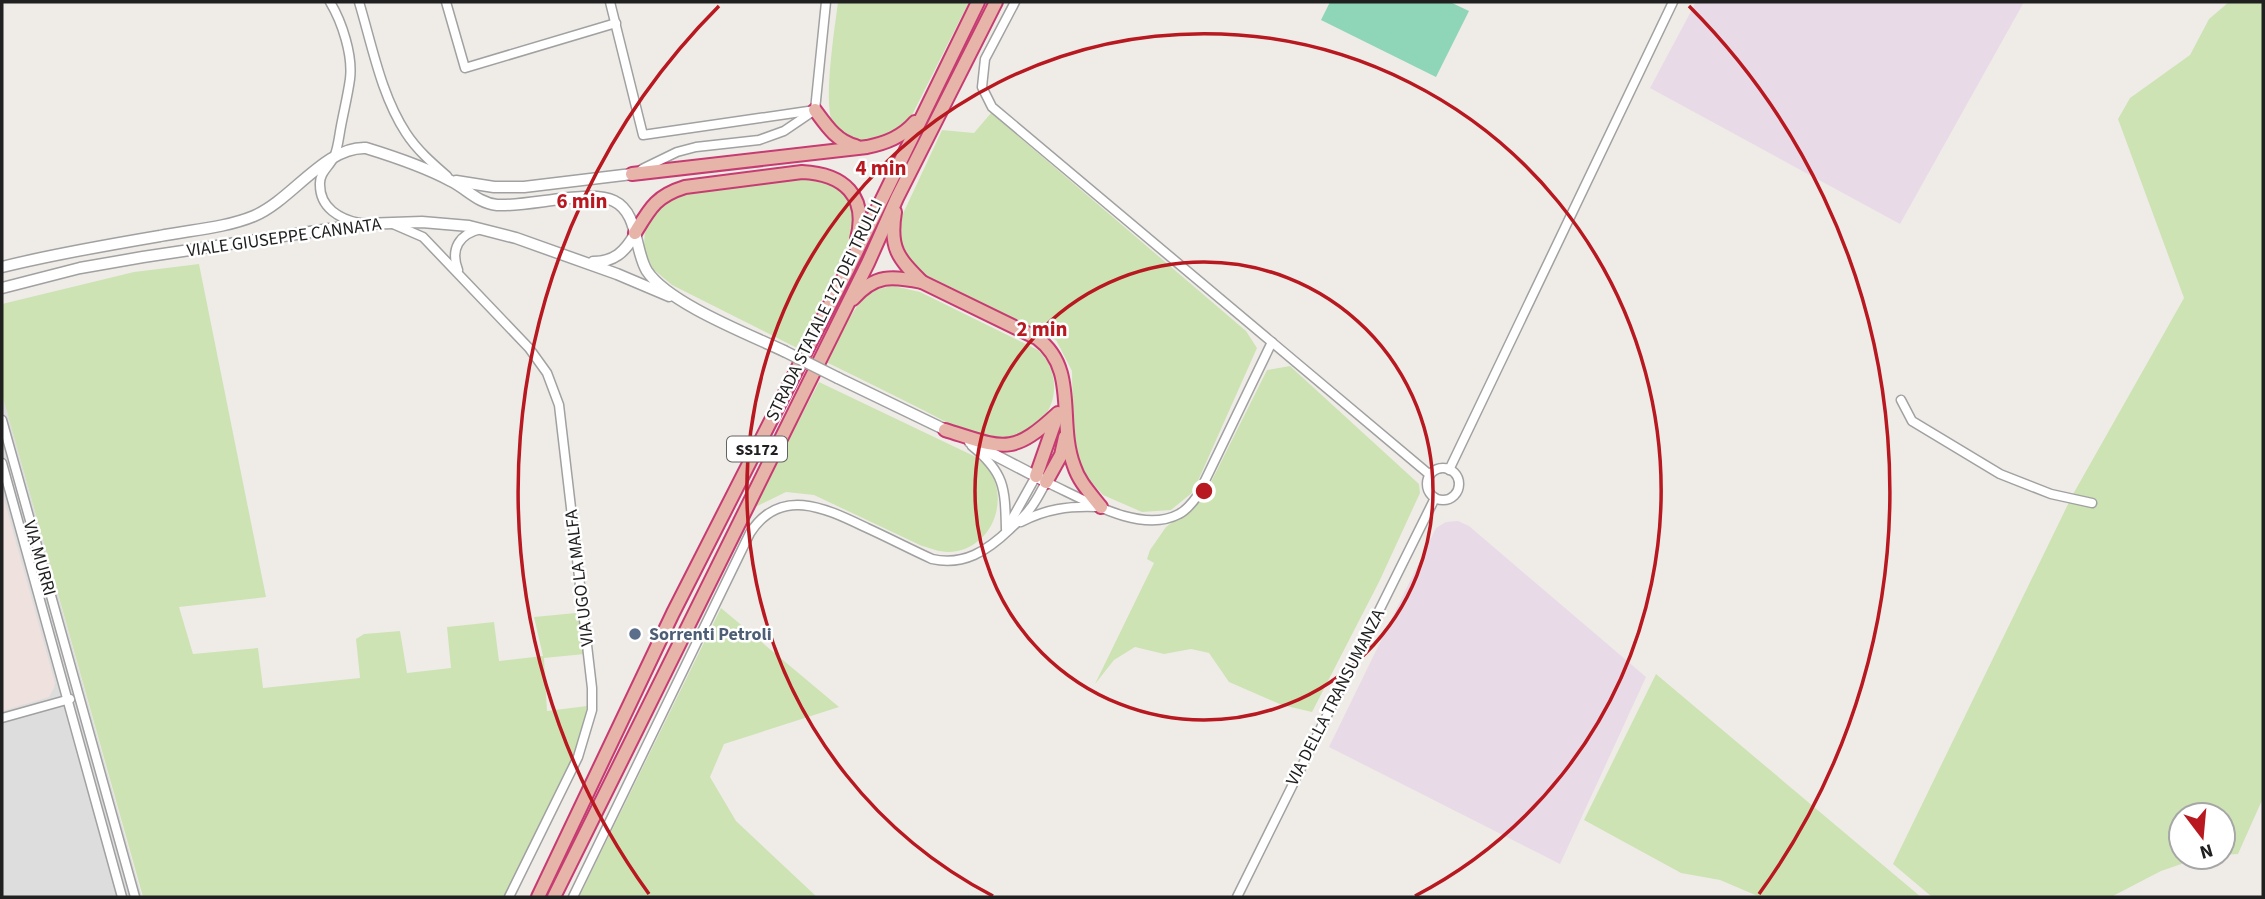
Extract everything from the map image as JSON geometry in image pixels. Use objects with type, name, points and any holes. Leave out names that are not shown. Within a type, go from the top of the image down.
[{"type":"highway","name":"STRADA STATALE 172 DEI TRULLI","points":[[538,897],[673,614],[849,267],[978,2]]},
{"type":"highway","name":"STRADA STATALE 172 DEI TRULLI","points":[[554,897],[996,2]]},
{"type":"highway","points":[[632,174],[867,147],[892,140],[902,134],[926,108]]},
{"type":"highway","points":[[815,110],[839,139],[848,144],[867,147]]},
{"type":"highway","points":[[635,233],[650,207],[669,192],[704,184],[802,172],[817,173],[842,181],[858,206],[860,226],[849,267]]},
{"type":"highway","points":[[897,198],[892,228],[895,251],[922,282]]},
{"type":"highway","points":[[842,313],[862,289],[872,282],[893,278],[922,282],[1047,345],[1062,370],[1066,433],[1074,467],[1083,485],[1101,507]]},
{"type":"highway","points":[[1041,479],[1064,396]]},
{"type":"highway","points":[[945,430],[1006,446],[1036,434],[1058,413]]},
{"type":"highway","points":[[1041,479],[1060,455],[1066,433]]},
{"type":"street","points":[[330,2],[349,55],[351,77],[334,157],[320,179],[322,197],[331,211],[339,217],[363,224]]},
{"type":"street","points":[[359,2],[394,111],[413,142],[452,181],[494,187],[524,187],[632,174],[677,152],[759,139],[784,131],[815,110]]},
{"type":"street","points":[[446,2],[465,68],[616,23]]},
{"type":"street","points":[[610,2],[643,135],[815,110]]},
{"type":"street","points":[[815,110],[826,2]]},
{"type":"street","points":[[1014,2],[985,59],[982,88],[992,107],[1430,475]]},
{"type":"street","points":[[1449,470],[1673,2]]},
{"type":"street","name":"VIALE GIUSEPPE CANNATA","points":[[2,267],[75,250],[233,223],[258,215],[334,157],[352,148],[366,148],[452,181],[479,200],[493,205],[595,196],[616,202],[624,209],[648,271],[658,283],[682,302]]},
{"type":"street","name":"VIA UGO LA MALFA","points":[[388,222],[423,237],[529,348],[547,373],[558,405],[592,688],[592,710],[578,757],[509,897]]},
{"type":"street","name":"VIALE GIUSEPPE CANNATA","points":[[2,288],[80,268],[363,224],[448,223],[516,238],[579,259],[682,302]]},
{"type":"street","points":[[462,276],[455,263],[456,246],[467,233],[481,229]]},
{"type":"street","points":[[579,259],[592,262],[610,260],[623,252],[635,233]]},
{"type":"street","points":[[141,239],[143,257]]},
{"type":"street","points":[[682,302],[1041,479],[1101,507],[1133,519],[1148,521],[1179,514],[1190,505],[1205,482],[1272,342]]},
{"type":"street","points":[[1901,400],[1912,421],[2000,474],[2051,494],[2092,503]]},
{"type":"street","name":"VIA MURRI","points":[[2,420],[135,897]]},
{"type":"street","points":[[961,438],[986,458],[998,474],[1004,493],[1006,532]]},
{"type":"street","name":"VIA MURRI","points":[[2,463],[122,897]]},
{"type":"street","points":[[1439,469],[1449,470],[1457,479],[1457,491],[1447,499],[1435,498],[1427,488],[1430,475],[1439,469]]},
{"type":"street","points":[[573,897],[750,533],[765,515],[795,505],[811,505],[830,510],[932,559],[956,561],[972,557],[990,546],[1029,510],[1041,479]]},
{"type":"street","name":"VIA DELLA TRANSUMANZA","points":[[1237,897],[1435,498]]},
{"type":"street","points":[[1006,532],[1045,511],[1077,506],[1101,507]]},
{"type":"street","points":[[2,718],[79,696]]},
{"type":"shaded area","points":[[1696,2],[2024,2],[1900,224],[1650,88]]},
{"type":"shaded area","points":[[2,393],[142,897],[2,897]]},
{"type":"shaded area","points":[[2,492],[55,683],[49,697],[2,711]]},
{"type":"shaded area","points":[[1458,521],[1469,526],[1646,677],[1560,864],[1329,747],[1436,528],[1446,522]]},
{"type":"green space","points":[[838,2],[969,2],[910,119],[893,133],[872,141],[857,141],[841,133],[834,126],[831,116],[830,66]]},
{"type":"green space","points":[[1330,2],[1450,2],[1469,11],[1436,77],[1321,20]]},
{"type":"green space","points":[[2229,2],[2263,2],[2263,798],[2237,854],[2237,801],[2167,801],[2167,869],[2111,897],[1932,897],[1893,864],[2072,496],[2184,298],[2118,119],[2130,98],[2190,55],[2209,19]]},
{"type":"green space","points":[[991,113],[1246,331],[1257,348],[1193,492],[1171,510],[1142,512],[1103,495],[1082,472],[1073,433],[1072,371],[1056,340],[924,274],[911,263],[903,250],[901,218],[942,130],[974,133]]},
{"type":"green space","points":[[805,176],[833,182],[849,196],[855,216],[851,238],[799,349],[672,285],[653,269],[644,249],[645,225],[657,205],[678,195],[705,189]]},
{"type":"green space","points":[[199,264],[266,597],[179,607],[193,654],[258,648],[263,688],[360,678],[356,639],[364,634],[400,631],[407,673],[451,668],[447,627],[494,622],[499,661],[543,656],[534,617],[576,613],[581,624],[585,654],[544,658],[547,711],[587,706],[583,737],[506,897],[143,897],[2,394],[2,304],[134,272]]},
{"type":"green space","points":[[894,286],[920,292],[1038,350],[1047,360],[1054,384],[1050,407],[1035,427],[1011,440],[982,438],[826,362],[850,317],[862,301],[874,291]]},
{"type":"green space","points":[[1290,366],[1419,484],[1420,493],[1379,582],[1312,712],[1282,705],[1229,682],[1209,653],[1191,649],[1164,654],[1135,647],[1114,660],[1095,684],[1154,563],[1147,559],[1150,550],[1166,527],[1202,500],[1267,370]]},
{"type":"green space","points":[[819,382],[982,462],[994,478],[998,494],[994,519],[981,539],[961,550],[938,551],[814,495],[786,492],[753,508]]},
{"type":"green space","points":[[721,608],[839,707],[724,744],[710,777],[736,821],[817,897],[579,897]]},
{"type":"green space","points":[[1656,674],[1921,897],[1760,897],[1720,880],[1681,873],[1584,820]]},
{"type":"place","name":"Sorrenti Petroli","points":[[635,634]]}]
